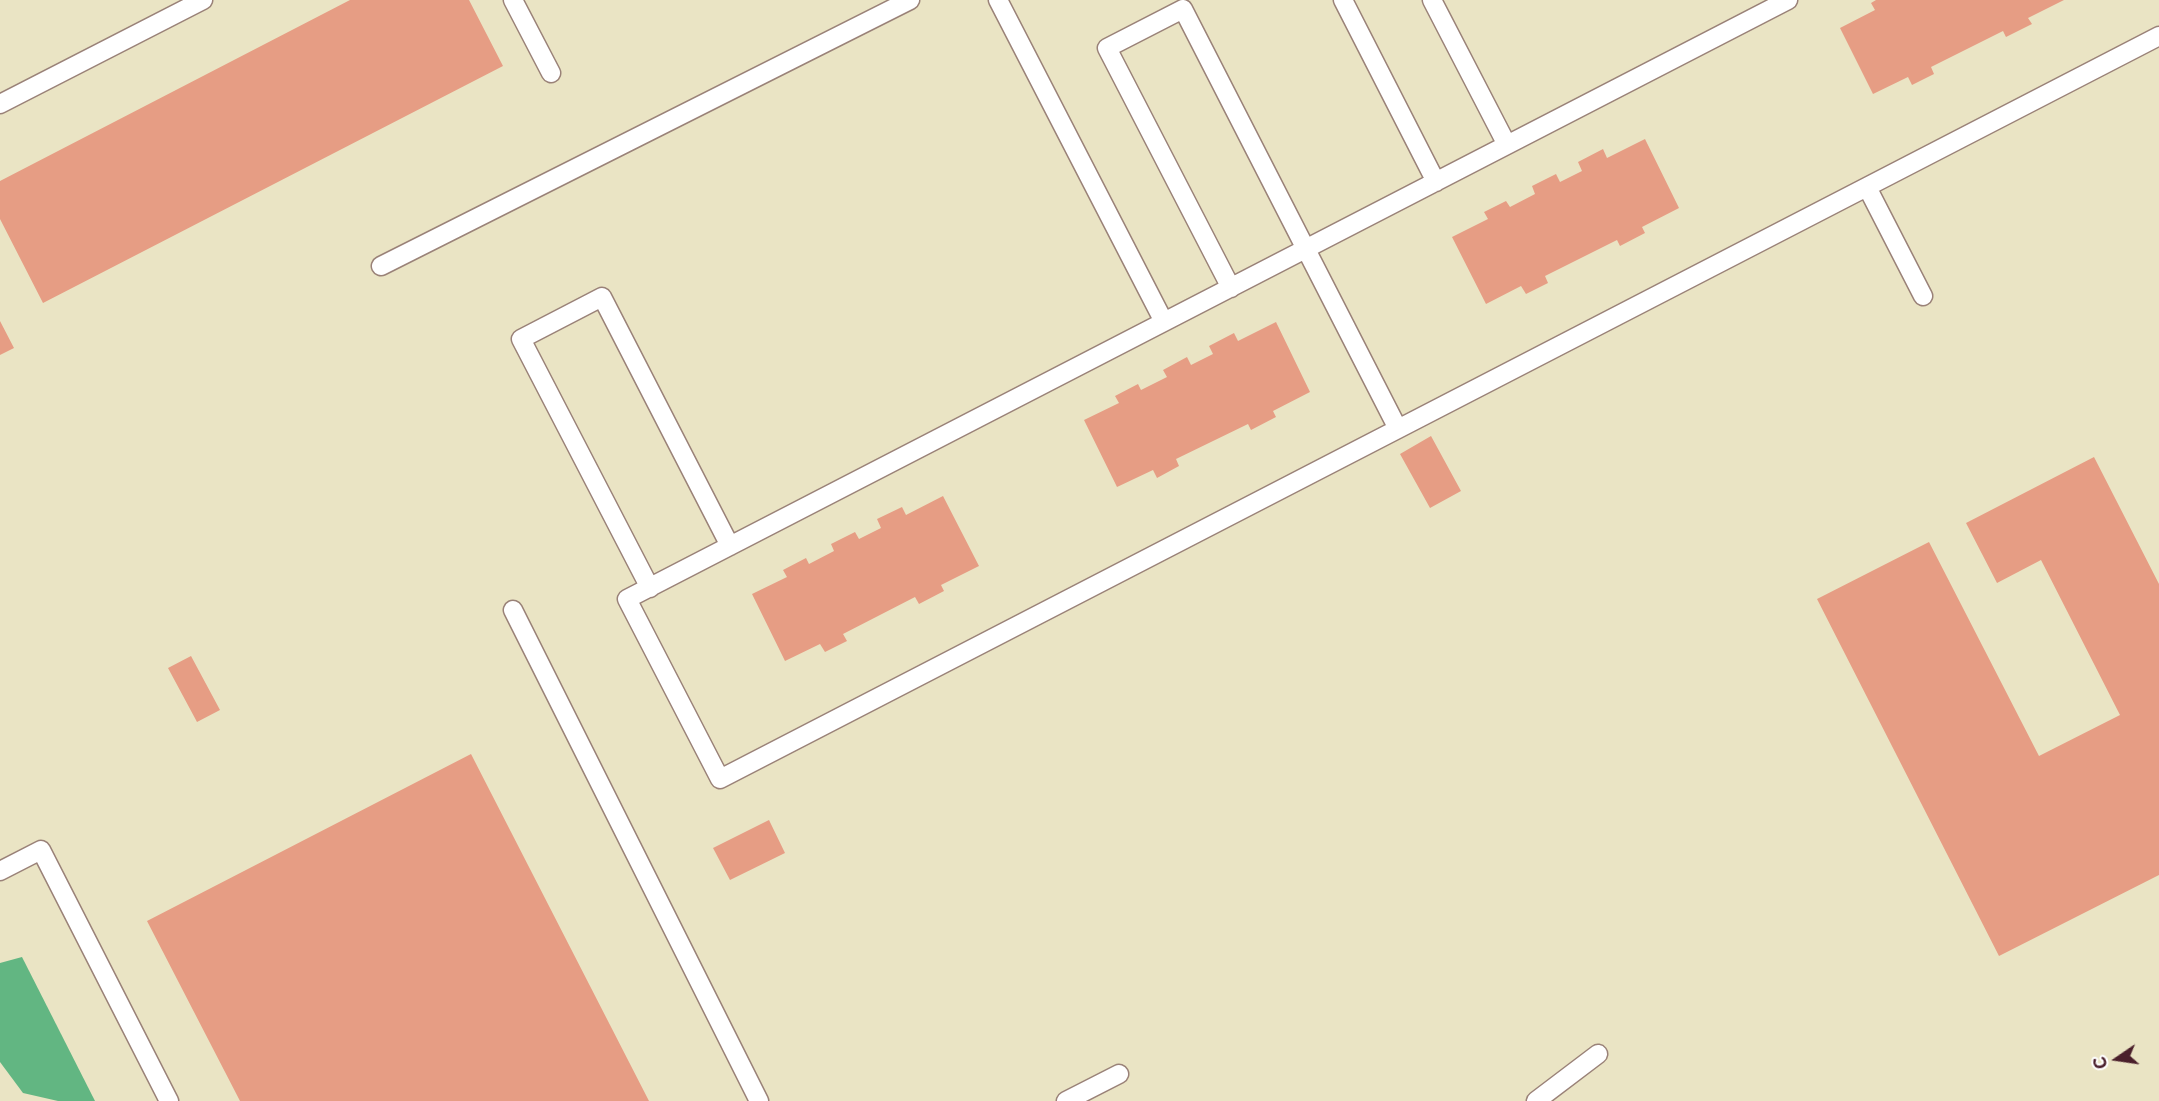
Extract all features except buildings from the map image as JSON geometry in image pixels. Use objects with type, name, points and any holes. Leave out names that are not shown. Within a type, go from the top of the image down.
[{"type":"lane","points":[[0,104],[203,0]]},
{"type":"lane","points":[[513,0],[551,73]]},
{"type":"lane","points":[[381,266],[909,0]]},
{"type":"lane","points":[[998,0],[1164,322]]},
{"type":"lane","points":[[1343,0],[1436,182]]},
{"type":"lane","points":[[1432,0],[1507,145]]},
{"type":"lane","points":[[1788,0],[627,600],[720,779],[2159,36]]},
{"type":"lane","points":[[1231,288],[1107,48],[1183,9],[1398,429]]},
{"type":"lane","points":[[1867,187],[1923,296]]},
{"type":"lane","points":[[650,588],[521,339],[572,312],[602,297],[730,546]]},
{"type":"lane","points":[[513,610],[759,1101]]},
{"type":"lane","points":[[0,871],[41,850],[169,1101]]},
{"type":"lane","points":[[1536,1101],[1598,1054]]},
{"type":"lane","points":[[1066,1101],[1119,1074]]},
{"type":"green space","points":[[22,957],[95,1101],[58,1101],[23,1093],[0,1062],[0,963]]}]
